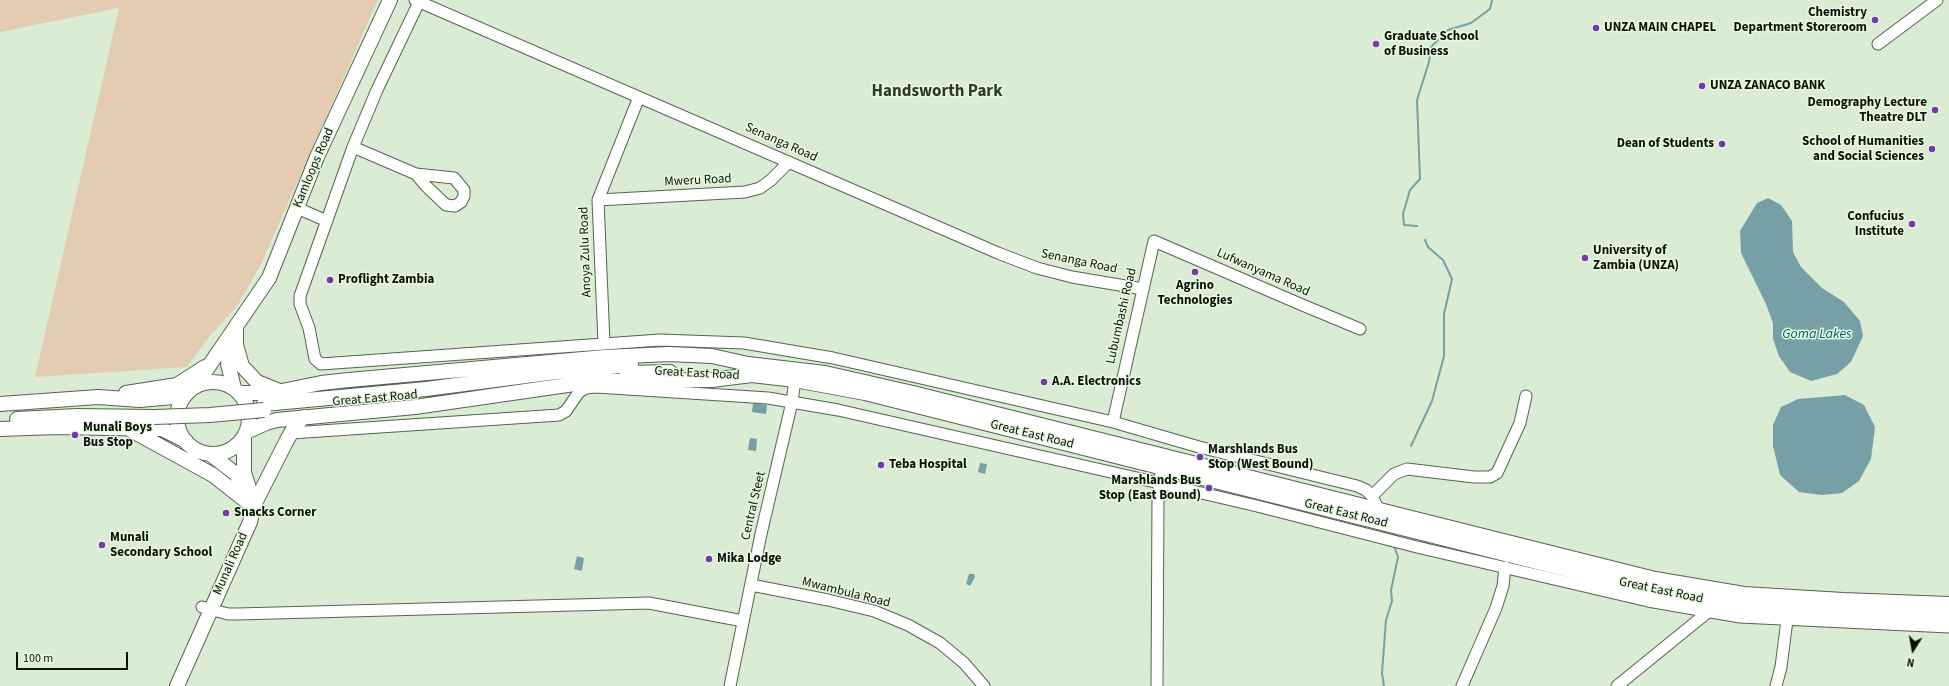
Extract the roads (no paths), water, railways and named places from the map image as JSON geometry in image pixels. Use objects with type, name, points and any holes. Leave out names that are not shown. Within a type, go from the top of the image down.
[{"type":"main road","name":"Kamloops Road","points":[[196,385],[223,343],[234,330],[269,278],[317,157],[390,0]]},
{"type":"main road","name":"Kamloops Road","points":[[234,330],[228,364],[236,390]]},
{"type":"main road","points":[[234,330],[238,356],[248,375],[266,387],[288,390]]},
{"type":"main road","name":"Great East Road","points":[[236,390],[263,394],[321,383],[349,380],[605,357],[669,354],[712,356],[748,370]]},
{"type":"main road","points":[[0,404],[98,397],[177,385],[210,364]]},
{"type":"main road","name":"Great East Road","points":[[245,434],[266,423],[304,418],[415,407],[595,381],[711,380],[748,370]]},
{"type":"main road","name":"Great East Road","points":[[0,412],[73,408],[210,415],[264,407],[452,392],[558,377],[647,371],[748,370],[796,375],[1162,468],[1678,596],[1722,603],[1791,610],[1949,616]]},
{"type":"main road","name":"Great East Road","points":[[796,375],[825,373],[913,393],[1379,511],[1656,579],[1708,589],[1783,597],[1949,604]]},
{"type":"main road","points":[[204,382],[220,382],[236,390],[244,399],[249,416],[245,434],[244,472],[251,505],[236,474],[210,454],[193,448],[186,441],[178,427],[178,411],[184,396],[196,385],[204,382]]},
{"type":"main road","points":[[98,397],[140,400],[184,396]]},
{"type":"main road","name":"Great East Road","points":[[0,420],[154,413]]},
{"type":"main road","name":"Munali Road","points":[[178,686],[241,520],[291,433],[304,418]]},
{"type":"main road","points":[[0,430],[58,427],[162,429],[186,441]]},
{"type":"main road","points":[[128,428],[213,475],[251,505]]},
{"type":"main road","points":[[210,454],[226,451],[239,442],[245,434]]},
{"type":"main road","name":"Munali Road","points":[[169,686],[206,609]]},
{"type":"street","points":[[1878,44],[1937,0]]},
{"type":"street","points":[[417,1],[352,146],[300,296],[300,304],[308,328],[315,360],[321,364],[660,340],[699,340],[744,343],[801,351],[1113,422],[1199,447],[1358,486],[1366,490],[1372,496],[1379,511]]},
{"type":"street","name":"Senanga Road","points":[[417,1],[1037,268],[1072,277],[1143,289]]},
{"type":"street","name":"Anoya Zulu Road","points":[[604,343],[598,200],[639,97]]},
{"type":"street","points":[[352,146],[416,174]]},
{"type":"street","name":"Mweru Road","points":[[598,200],[745,192],[760,188],[771,180],[789,162]]},
{"type":"street","points":[[297,208],[327,221]]},
{"type":"street","name":"Lubumbashi Road","points":[[1113,422],[1154,241]]},
{"type":"street","name":"Lufwanyama Road","points":[[1154,241],[1360,329]]},
{"type":"street","name":"Central Steet","points":[[730,686],[792,402],[801,351]]},
{"type":"street","points":[[291,433],[559,415],[566,410],[579,392],[586,388],[596,387],[722,394],[792,402],[838,410],[1159,483],[1257,506],[1417,548],[1648,601],[1740,617],[1949,627]]},
{"type":"street","points":[[1372,496],[1394,474],[1407,469],[1474,477],[1490,477],[1497,473],[1520,423],[1526,396]]},
{"type":"street","points":[[1157,686],[1159,483],[1162,468]]},
{"type":"street","points":[[1462,686],[1496,608],[1503,586],[1505,567]]},
{"type":"street","name":"Mwambula Road","points":[[751,585],[828,600],[874,611],[908,625],[946,648],[964,663],[984,686]]},
{"type":"street","points":[[206,609],[238,614],[649,603],[743,621]]},
{"type":"street","points":[[1617,686],[1708,612]]},
{"type":"street","points":[[1776,686],[1781,667],[1787,620]]},
{"type":"water","name":"Goma Lakes","points":[[1768,198],[1781,205],[1792,221],[1793,252],[1801,267],[1822,288],[1844,302],[1860,321],[1863,336],[1851,362],[1837,374],[1811,381],[1790,372],[1779,356],[1773,339],[1773,323],[1766,304],[1741,253],[1740,231],[1757,203]]},
{"type":"water","points":[[1845,395],[1864,405],[1875,427],[1871,459],[1859,481],[1842,493],[1822,495],[1799,492],[1780,475],[1773,446],[1773,425],[1781,407],[1798,399]]},
{"type":"water","points":[[753,403],[767,405],[766,414],[752,412]]},
{"type":"water","points":[[750,438],[757,439],[756,451],[748,450]]},
{"type":"water","points":[[980,463],[987,464],[985,474],[978,472]]},
{"type":"water","points":[[577,556],[584,558],[582,571],[574,569]]},
{"type":"water","points":[[969,574],[974,574],[975,577],[970,586],[966,584]]},
{"type":"waterway","points":[[1417,226],[1404,225],[1403,214],[1410,190],[1420,179],[1417,100],[1429,62],[1431,47],[1448,30],[1471,23],[1490,9],[1492,0]]},
{"type":"waterway","points":[[1411,446],[1432,401],[1444,356],[1444,314],[1452,279],[1443,260],[1428,247],[1425,240]]},
{"type":"waterway","points":[[1384,686],[1382,673],[1386,620],[1392,601],[1391,590],[1398,557],[1394,546]]},
{"type":"place","name":"Chemistry Department Storeroom","points":[[1875,20]]},
{"type":"place","name":"UNZA MAIN CHAPEL","points":[[1596,28]]},
{"type":"place","name":"Graduate School of Business","points":[[1376,44]]},
{"type":"place","name":"UNZA ZANACO BANK","points":[[1702,86]]},
{"type":"place","name":"Demography Lecture Theatre DLT","points":[[1935,110]]},
{"type":"place","name":"Dean of Students","points":[[1722,144]]},
{"type":"place","name":"School of Humanities and Social Sciences","points":[[1932,149]]},
{"type":"place","name":"Confucius Institute","points":[[1912,224]]},
{"type":"place","name":"University of Zambia (UNZA)","points":[[1585,258]]},
{"type":"place","name":"Agrino Technologies","points":[[1195,272]]},
{"type":"place","name":"Proflight Zambia","points":[[330,280]]},
{"type":"place","name":"A.A. Electronics","points":[[1044,382]]},
{"type":"place","name":"Munali Boys Bus Stop","points":[[75,435]]},
{"type":"place","name":"Marshlands Bus Stop (West Bound)","points":[[1200,457]]},
{"type":"place","name":"Teba Hospital","points":[[881,465]]},
{"type":"place","name":"Marshlands Bus Stop (East Bound)","points":[[1209,488]]},
{"type":"place","name":"Snacks Corner","points":[[226,513]]},
{"type":"place","name":"Munali Secondary School","points":[[102,545]]},
{"type":"place","name":"Mika Lodge","points":[[709,559]]},
{"type":"district","name":"Handsworth Park","points":[[937,92]]}]
